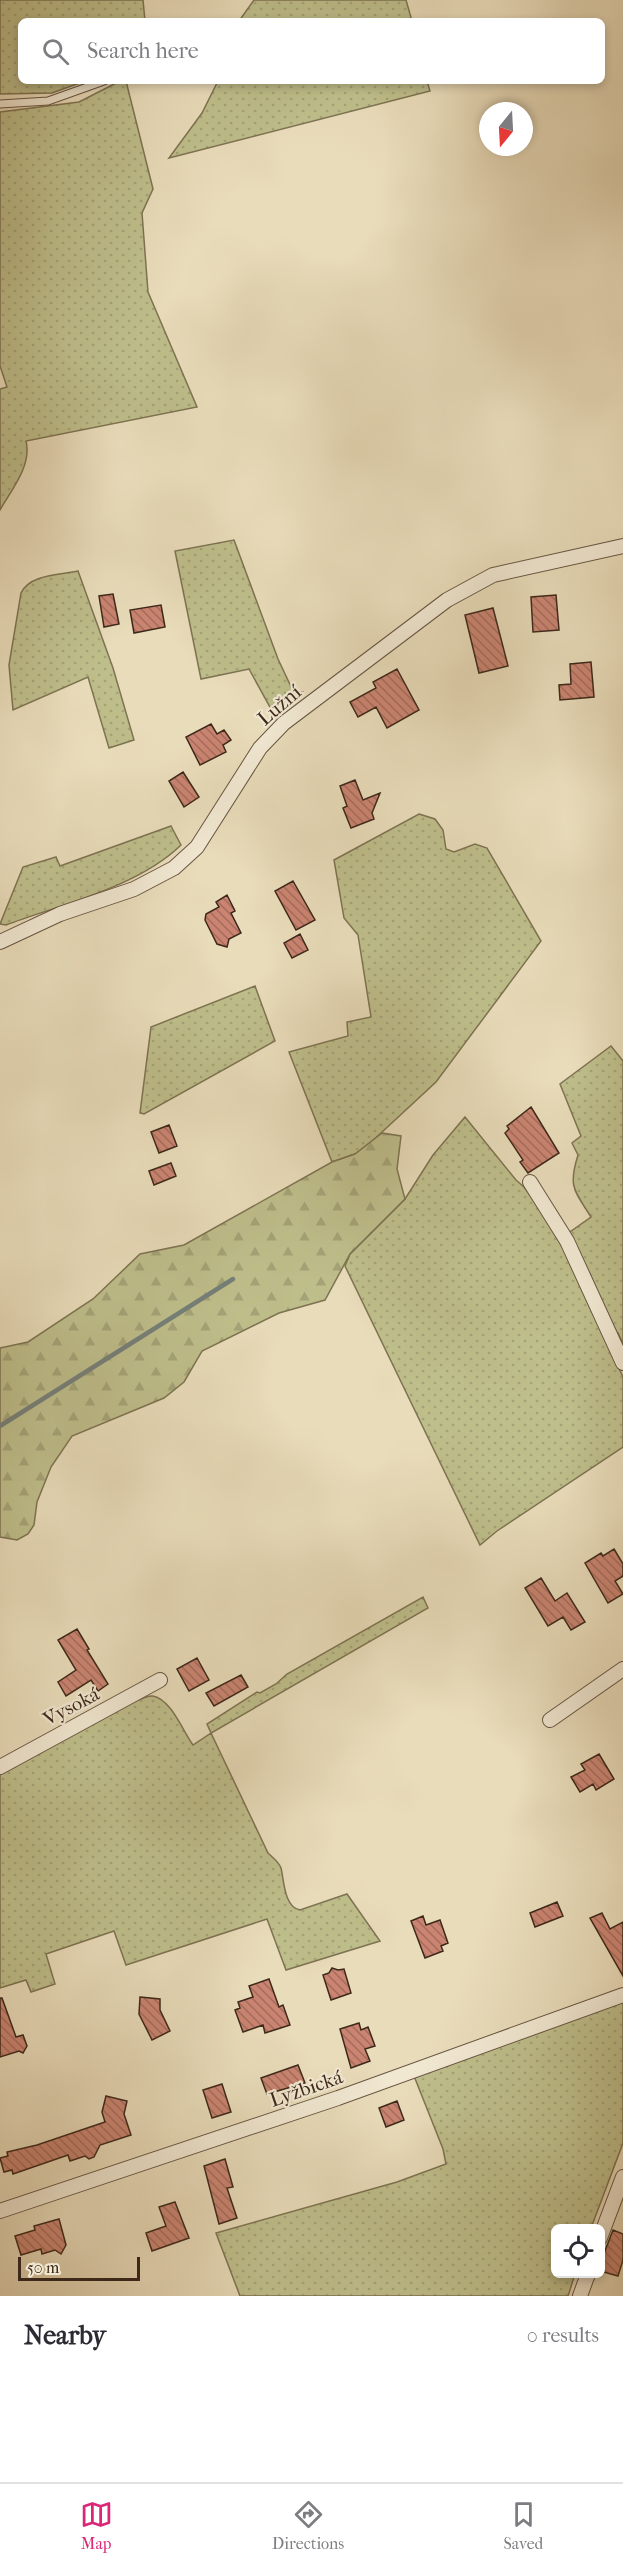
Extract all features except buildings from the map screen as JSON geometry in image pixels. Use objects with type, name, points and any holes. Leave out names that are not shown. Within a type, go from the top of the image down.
[{"type":"street","name":"Lužní","points":[[0,942],[60,914],[134,889],[174,868],[197,848],[260,747],[284,723],[447,600],[493,575],[623,546]]},
{"type":"street","points":[[530,1182],[567,1241],[623,1363]]},
{"type":"street","points":[[550,1720],[623,1669]]},
{"type":"street","name":"Vysoká","points":[[0,1767],[160,1680]]},
{"type":"street","name":"Lyžbická","points":[[0,2211],[338,2098],[623,1995]]},
{"type":"street","points":[[605,2225],[623,2177]]},
{"type":"street","points":[[580,2296],[587,2278]]},
{"type":"lane","points":[[0,104],[48,101],[96,84]]},
{"type":"green space","points":[[0,0],[143,0],[145,18],[18,18],[18,84],[77,84],[52,93],[0,94]]},
{"type":"green space","points":[[254,0],[406,0],[411,18],[241,18]]},
{"type":"green space","points":[[114,84],[127,84],[153,189],[142,213],[148,292],[197,407],[26,441],[24,468],[0,510],[0,389],[7,387],[0,366],[0,112],[79,102]]},
{"type":"green space","points":[[216,84],[428,84],[430,91],[169,158],[202,113]]},
{"type":"green space","points":[[234,540],[278,659],[294,693],[302,692],[276,718],[249,669],[201,679],[175,551]]},
{"type":"green space","points":[[78,571],[113,668],[134,740],[109,748],[88,677],[13,710],[9,665],[21,593],[31,582],[38,579]]},
{"type":"green space","points":[[419,814],[435,819],[443,830],[446,849],[454,852],[475,844],[487,848],[541,941],[436,1082],[367,1146],[355,1154],[332,1162],[289,1052],[348,1036],[347,1022],[371,1017],[358,935],[344,918],[334,860]]},
{"type":"green space","points":[[171,826],[181,845],[163,860],[143,872],[75,902],[6,925],[0,924],[23,867],[56,857],[60,866]]},
{"type":"green space","points":[[255,986],[275,1041],[144,1114],[140,1113],[151,1027]]},
{"type":"green space","points":[[611,1046],[623,1061],[623,1344],[618,1333],[614,1335],[567,1234],[591,1217],[574,1188],[573,1174],[578,1155],[572,1143],[581,1136],[560,1084]]},
{"type":"green space","points":[[465,1117],[524,1187],[560,1240],[623,1377],[623,1447],[497,1531],[480,1545],[345,1266],[350,1254],[405,1199],[433,1155]]},
{"type":"green space","points":[[382,1133],[401,1136],[397,1169],[405,1199],[350,1254],[325,1300],[279,1313],[202,1351],[184,1382],[164,1398],[72,1436],[51,1467],[37,1502],[34,1525],[28,1534],[17,1540],[0,1537],[0,1348],[28,1342],[93,1299],[140,1254],[184,1245],[332,1162],[355,1154]]},
{"type":"green space","points":[[423,1597],[428,1608],[211,1733],[207,1724],[257,1692],[260,1693],[276,1684],[287,1674]]},
{"type":"green space","points":[[153,1696],[160,1699],[171,1710],[193,1745],[211,1733],[268,1853],[281,1868],[291,1904],[300,1910],[347,1894],[380,1941],[286,1970],[267,1919],[126,1965],[114,1931],[46,1954],[55,1984],[31,1992],[26,1980],[0,1988],[0,1772],[126,1705]]},
{"type":"green space","points":[[623,2002],[623,2143],[593,2224],[551,2224],[551,2278],[574,2278],[568,2296],[240,2296],[216,2233],[397,2182],[446,2164],[443,2149],[414,2076]]},
{"type":"waterway","points":[[0,1426],[233,1279]]}]
